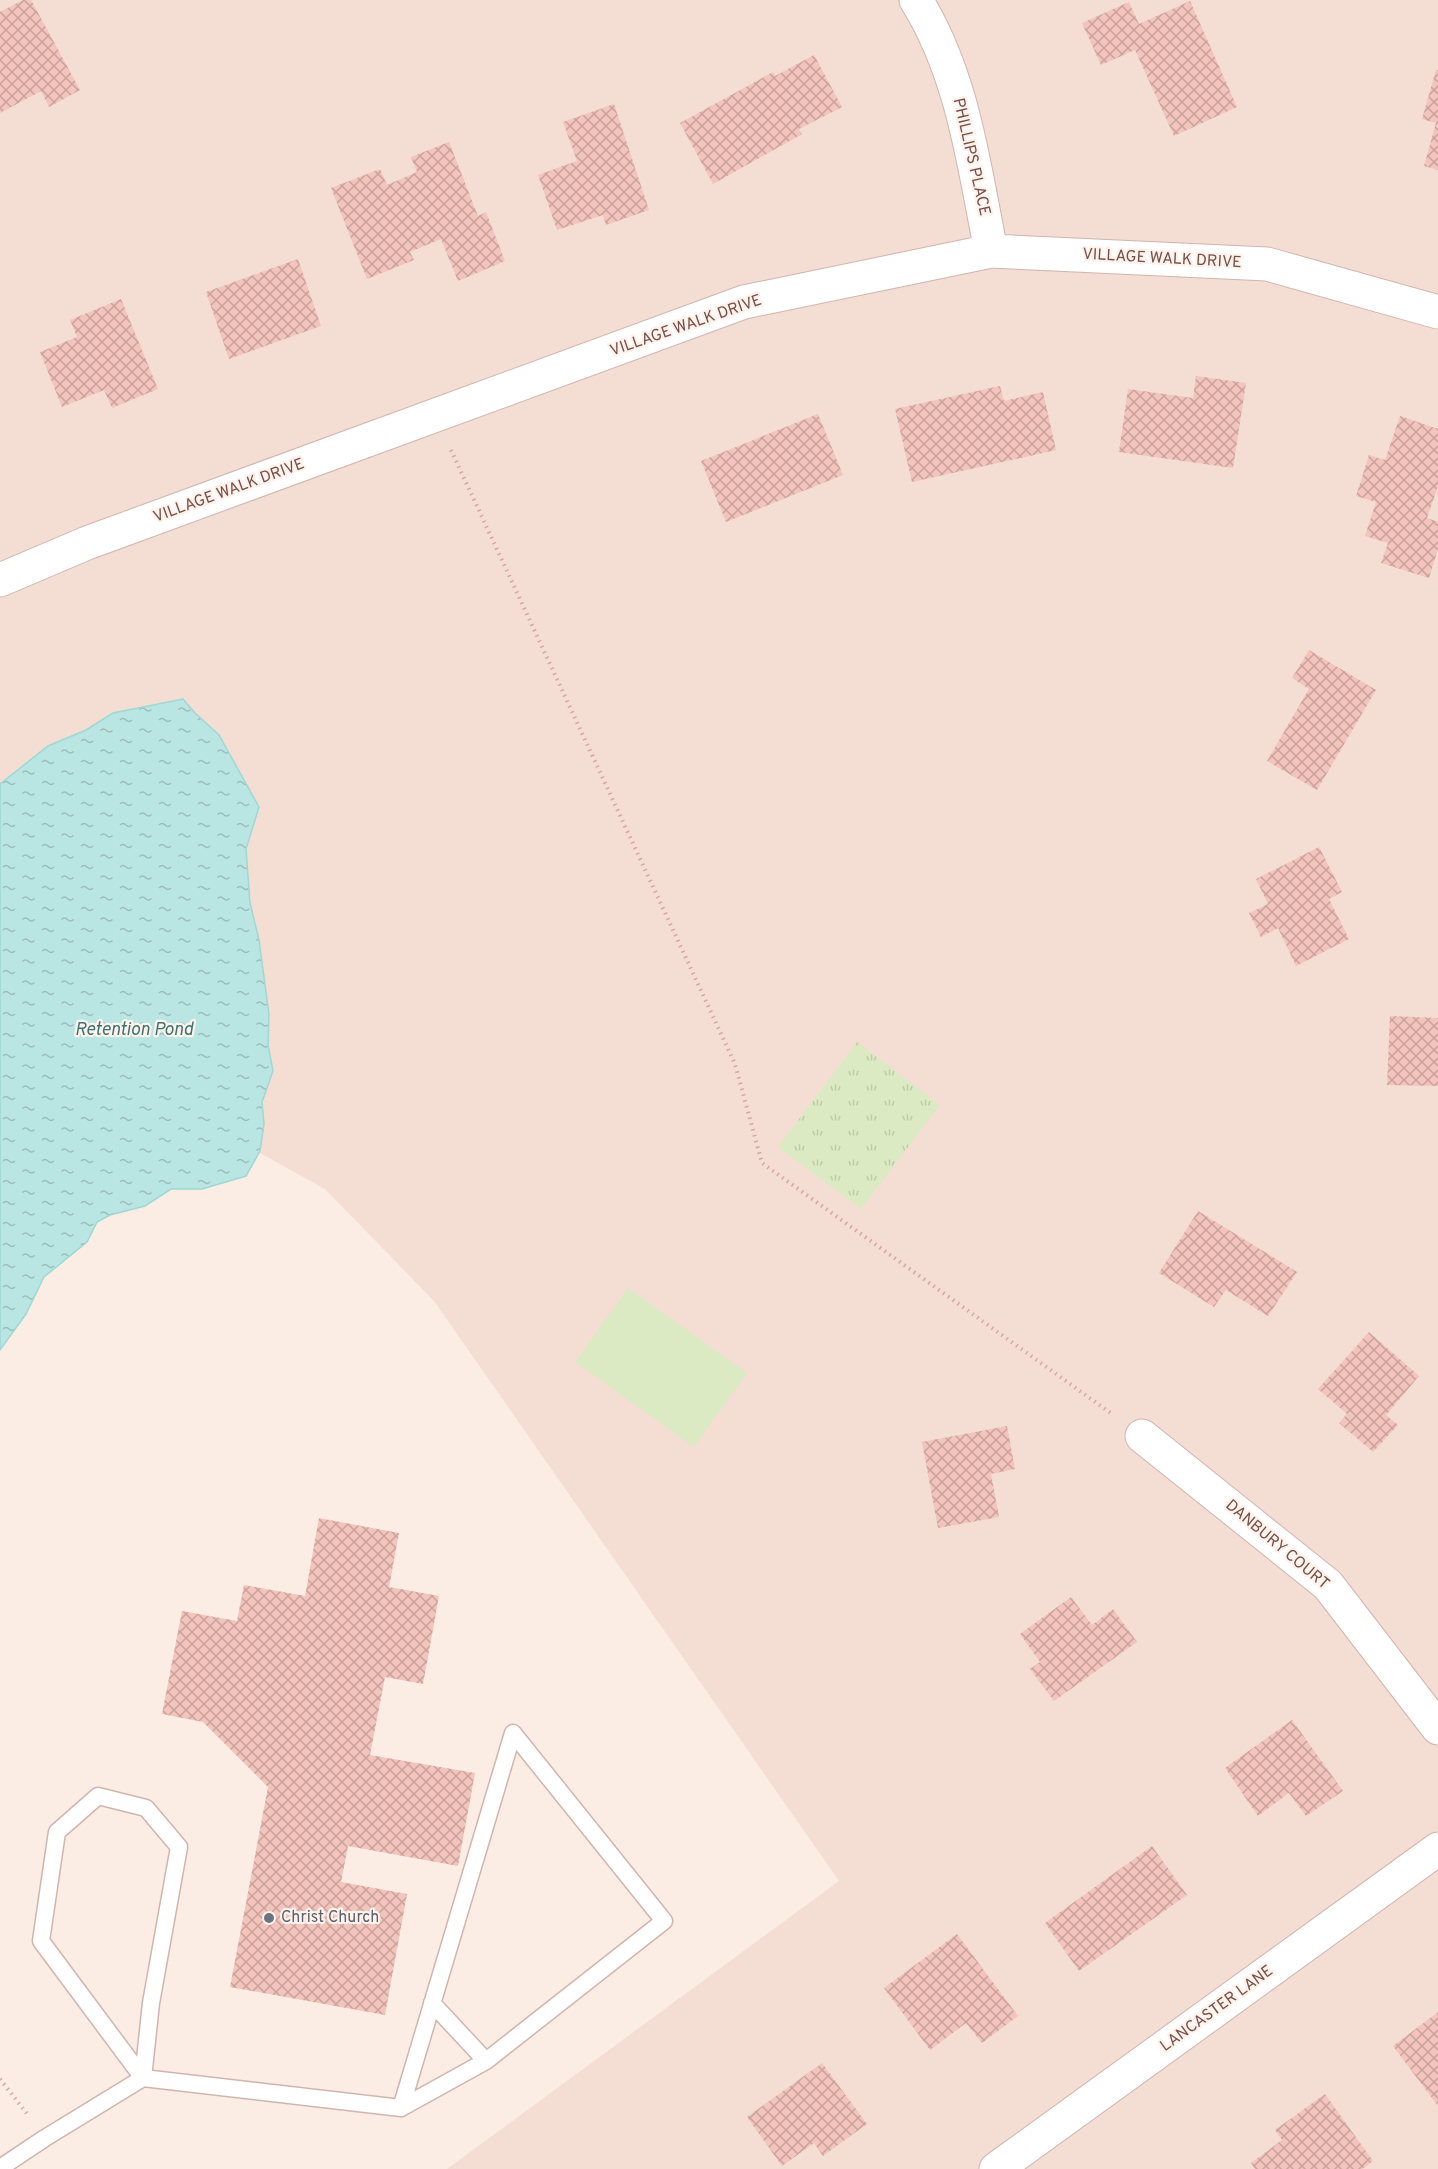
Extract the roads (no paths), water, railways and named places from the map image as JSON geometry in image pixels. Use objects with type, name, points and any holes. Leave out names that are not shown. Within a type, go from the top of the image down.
[{"type":"street","name":"PHILLIPS PLACE","points":[[916,0],[932,25],[963,107],[991,251]]},
{"type":"street","name":"VILLAGE WALK DRIVE","points":[[0,580],[87,543],[744,302],[991,251],[1267,264],[1438,312]]},
{"type":"street","name":"DANBURY COURT","points":[[1142,1436],[1328,1585],[1438,1728]]},
{"type":"street","name":"LANCASTER LANE","points":[[996,2169],[1438,1849]]},
{"type":"lane","points":[[0,2168],[143,2078],[400,2108],[486,2061],[664,1921],[513,1733],[400,2108]]},
{"type":"lane","points":[[98,1796],[146,1808],[179,1847],[151,2004],[143,2078],[41,1941],[57,1832],[98,1796]]},
{"type":"lane","points":[[432,2003],[486,2061]]},
{"type":"water","name":"Retention Pond","points":[[183,699],[219,735],[259,807],[246,849],[250,903],[259,940],[269,1015],[268,1045],[273,1071],[262,1102],[264,1124],[260,1151],[246,1176],[202,1189],[171,1189],[145,1206],[110,1215],[97,1222],[87,1242],[44,1277],[26,1314],[0,1350],[0,784],[48,746],[86,730],[113,713]]},
{"type":"place","name":"Christ Church","points":[[269,1918]]}]
